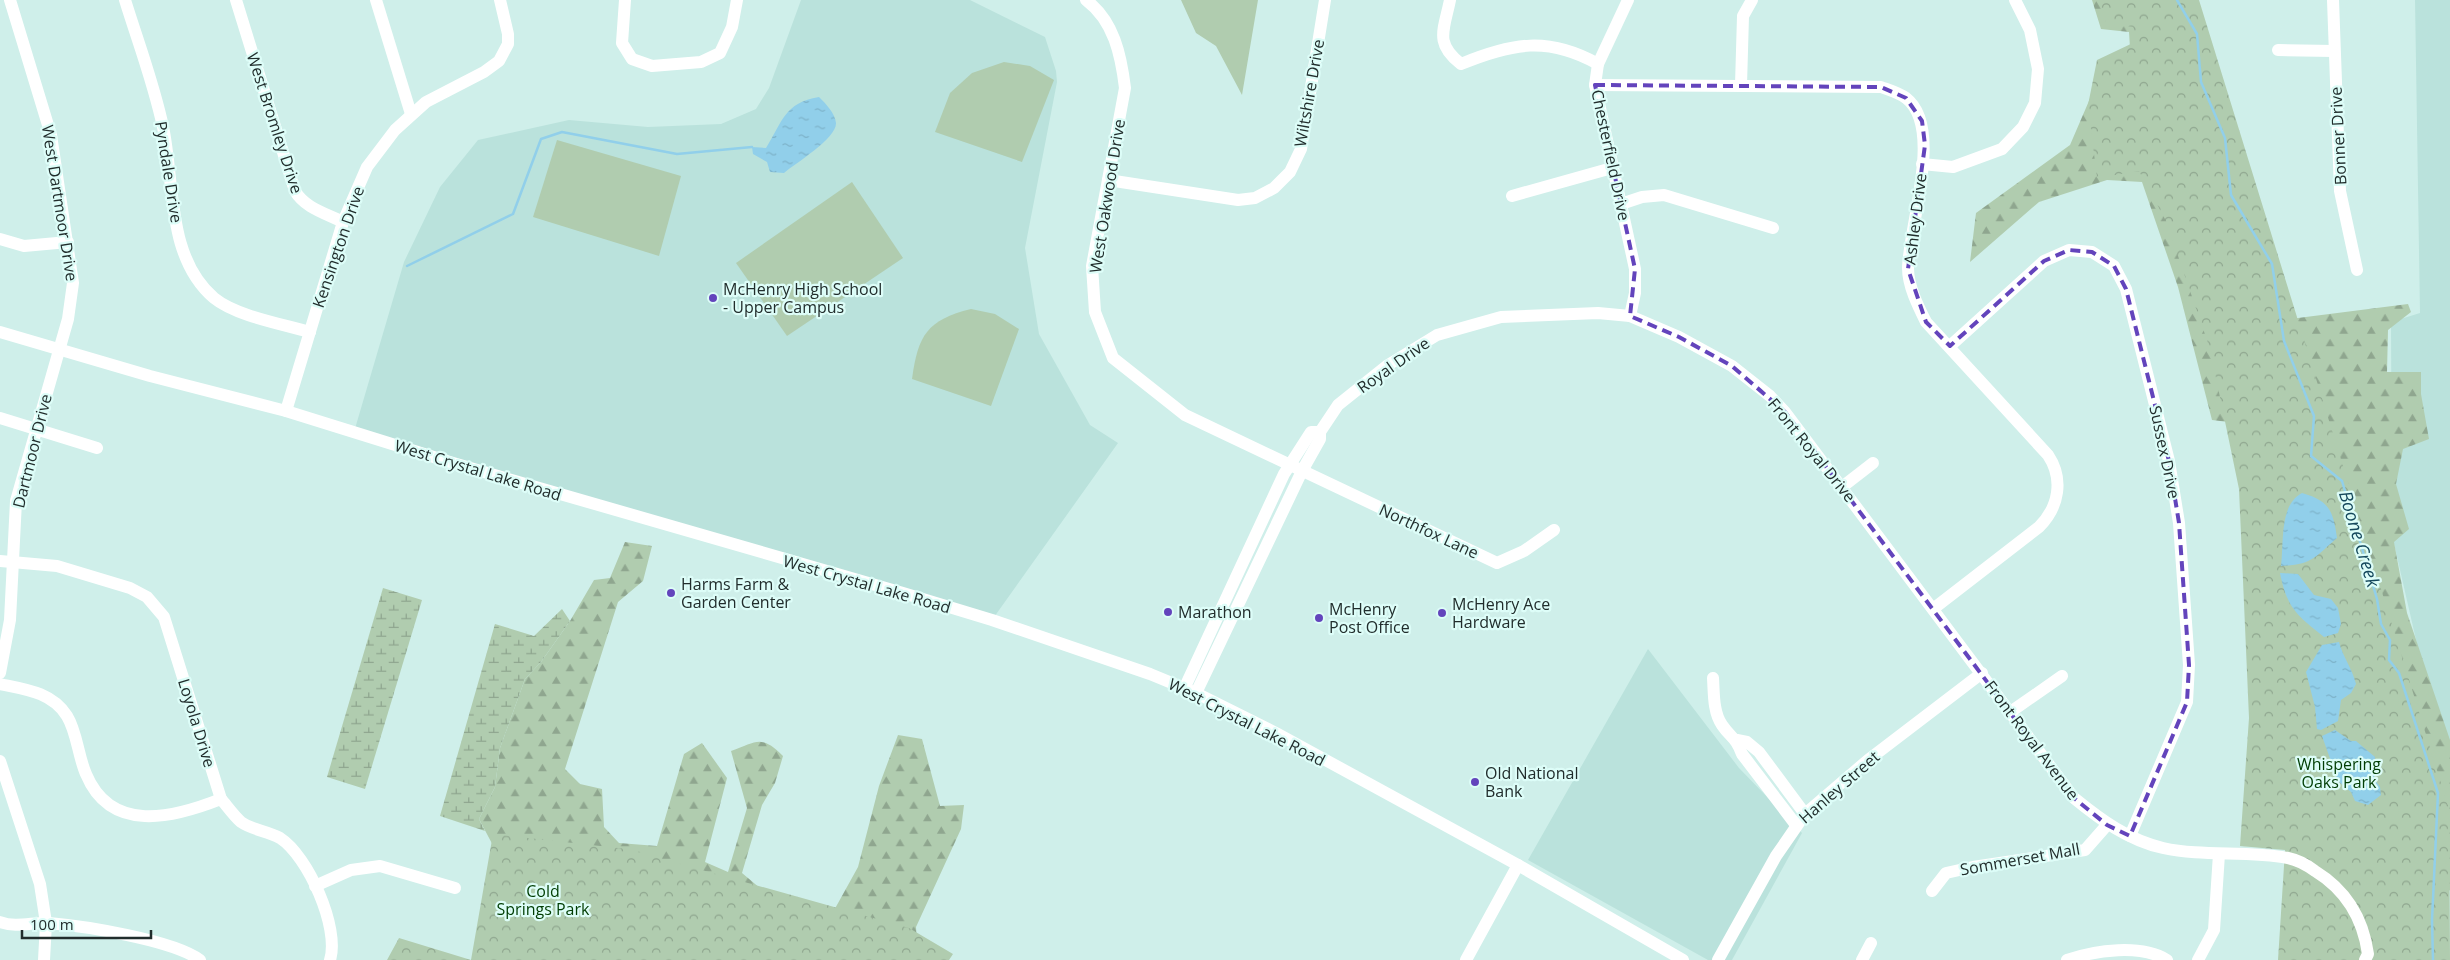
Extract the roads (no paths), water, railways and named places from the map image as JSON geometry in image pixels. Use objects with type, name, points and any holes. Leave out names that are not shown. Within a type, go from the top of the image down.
[{"type":"street","name":"West Dartmoor Drive","points":[[10,0],[51,135],[68,242],[73,291],[68,319],[59,349]]},
{"type":"street","name":"Pyndale Drive","points":[[125,0],[163,127],[178,228],[186,261],[198,282],[215,299],[234,310],[310,332]]},
{"type":"street","name":"West Bromley Drive","points":[[236,0],[295,191],[308,206],[343,222]]},
{"type":"street","points":[[376,0],[412,114]]},
{"type":"street","name":"Kensington Drive","points":[[286,411],[343,222],[367,167],[395,130],[426,102],[484,72],[499,61],[508,44],[508,34],[500,0]]},
{"type":"street","points":[[625,0],[622,43],[632,59],[652,66],[701,62],[720,53],[732,27],[737,0]]},
{"type":"street","name":"West Oakwood Drive","points":[[1086,0],[1099,10],[1112,35],[1121,59],[1126,88],[1092,266],[1094,312],[1113,358],[1185,415],[1302,471]]},
{"type":"street","name":"Wiltshire Drive","points":[[1108,180],[1238,200],[1256,198],[1274,188],[1290,172],[1301,149],[1325,0]]},
{"type":"street","points":[[1450,0],[1442,41],[1448,53],[1461,64],[1487,53],[1517,45],[1545,46],[1578,53],[1598,64]]},
{"type":"street","name":"Chesterfield Drive","points":[[1628,0],[1598,64],[1595,85],[1635,269],[1635,293],[1630,316]]},
{"type":"street","points":[[1741,85],[1744,16],[1752,0]]},
{"type":"street","points":[[1922,164],[1953,167],[2002,149],[2023,127],[2035,103],[2038,69],[2030,30],[2015,0]]},
{"type":"street","name":"Bonner Drive","points":[[2333,0],[2340,191],[2357,270]]},
{"type":"street","points":[[2278,50],[2334,51]]},
{"type":"street","name":"Ashley Drive","points":[[1595,85],[1881,87],[1906,98],[1922,121],[1925,145],[1908,269],[1915,298],[1926,322],[2048,455],[2056,473],[2058,487],[2052,509],[2039,526],[1934,609]]},
{"type":"street","points":[[1512,196],[1612,168]]},
{"type":"street","points":[[1621,204],[1642,197],[1664,195],[1773,228]]},
{"type":"street","points":[[0,239],[24,246],[68,242]]},
{"type":"street","name":"Sussex Drive","points":[[1950,346],[2044,261],[2069,250],[2092,252],[2114,266],[2126,289],[2169,461],[2179,524],[2189,665],[2187,702],[2130,836]]},
{"type":"street","name":"Royal Drive","points":[[1190,691],[1320,439],[1320,432],[1338,405],[1388,365],[1437,335],[1501,316],[1598,313],[1630,316]]},
{"type":"street","name":"Front Royal Drive","points":[[1630,316],[1679,337],[1732,366],[1770,396],[1785,412],[1934,609]]},
{"type":"street","name":"West Crystal Lake Road","points":[[0,332],[150,376],[286,411],[453,463],[992,620],[1097,655],[1190,691],[1276,733],[1518,865],[1683,960]]},
{"type":"street","name":"Dartmoor Drive","points":[[0,673],[10,620],[16,501],[59,349]]},
{"type":"street","points":[[0,418],[97,448]]},
{"type":"street","name":"Royal Drive","points":[[1190,691],[1290,465],[1312,432],[1320,432]]},
{"type":"street","points":[[1842,487],[1873,463]]},
{"type":"street","name":"Northfox Lane","points":[[1302,471],[1497,563],[1524,551],[1554,530]]},
{"type":"street","name":"Loyola Drive","points":[[0,561],[14,564],[57,566],[130,588],[147,597],[164,617],[221,799],[242,822],[281,838],[299,857],[315,886],[331,924],[333,952],[330,960]]},
{"type":"street","name":"Front Royal Avenue","points":[[1934,609],[2009,713],[2074,798],[2107,825],[2162,848],[2219,854],[2289,858],[2302,862],[2332,881],[2347,897],[2360,919],[2369,958]]},
{"type":"street","name":"Hanley Street","points":[[1718,960],[1796,825],[1805,814],[1868,760],[1982,673]]},
{"type":"street","points":[[2009,713],[2062,676]]},
{"type":"street","points":[[1713,678],[1715,706],[1721,724],[1737,740],[1742,754],[1796,825]]},
{"type":"street","points":[[0,684],[39,692],[54,702],[67,716],[86,775],[100,800],[124,813],[150,816],[188,812],[221,799]]},
{"type":"street","points":[[1737,740],[1747,742],[1759,752],[1805,814]]},
{"type":"street","points":[[0,761],[40,884],[46,923],[44,960]]},
{"type":"street","name":"Sommerset Mall","points":[[1932,891],[1946,873],[1973,867],[2085,850],[2107,825]]},
{"type":"street","points":[[2198,960],[2214,930],[2219,854]]},
{"type":"street","points":[[1466,960],[1518,865]]},
{"type":"street","points":[[315,886],[351,870],[380,866],[455,888]]},
{"type":"street","points":[[0,922],[24,925],[46,923],[84,926],[161,944],[191,953],[200,960]]},
{"type":"street","points":[[1862,960],[1871,942]]},
{"type":"street","points":[[2067,960],[2131,949],[2154,952],[2167,960]]},
{"type":"water","points":[[819,97],[834,116],[835,129],[823,143],[784,173],[770,172],[767,162],[753,154],[752,147],[766,148],[791,109],[807,100]]},
{"type":"water","points":[[2302,493],[2319,500],[2328,508],[2332,514],[2337,538],[2307,562],[2281,566],[2286,515],[2289,506]]},
{"type":"water","points":[[2280,573],[2298,574],[2314,595],[2331,599],[2338,608],[2341,624],[2338,633],[2324,637],[2300,617],[2290,604]]},
{"type":"water","points":[[2339,642],[2356,684],[2351,693],[2341,700],[2338,721],[2321,730],[2317,729],[2315,707],[2306,672],[2322,645]]},
{"type":"water","points":[[2335,730],[2351,741],[2356,741],[2375,757],[2374,779],[2380,787],[2381,795],[2368,805],[2355,801],[2351,792],[2338,781],[2322,736]]},
{"type":"waterway","name":"Boone Creek","points":[[2177,0],[2197,34],[2201,82],[2225,138],[2231,195],[2272,264],[2284,341],[2314,416],[2311,456],[2342,481],[2377,599],[2381,624],[2390,640],[2389,660],[2399,673],[2438,793],[2432,920],[2433,960]]},
{"type":"waterway","points":[[407,266],[513,214],[541,139],[562,132],[677,154],[752,147]]},
{"type":"place","name":"McHenry High School - Upper Campus","points":[[713,298]]},
{"type":"place","name":"Harms Farm & Garden Center","points":[[671,593]]},
{"type":"place","name":"Marathon","points":[[1168,612]]},
{"type":"place","name":"McHenry Ace Hardware","points":[[1442,613]]},
{"type":"place","name":"McHenry Post Office","points":[[1319,618]]},
{"type":"place","name":"Old National Bank","points":[[1475,782]]},
{"type":"park label","name":"Whispering Oaks Park","points":[[2339,773]]},
{"type":"park label","name":"Cold Springs Park","points":[[543,900]]}]
